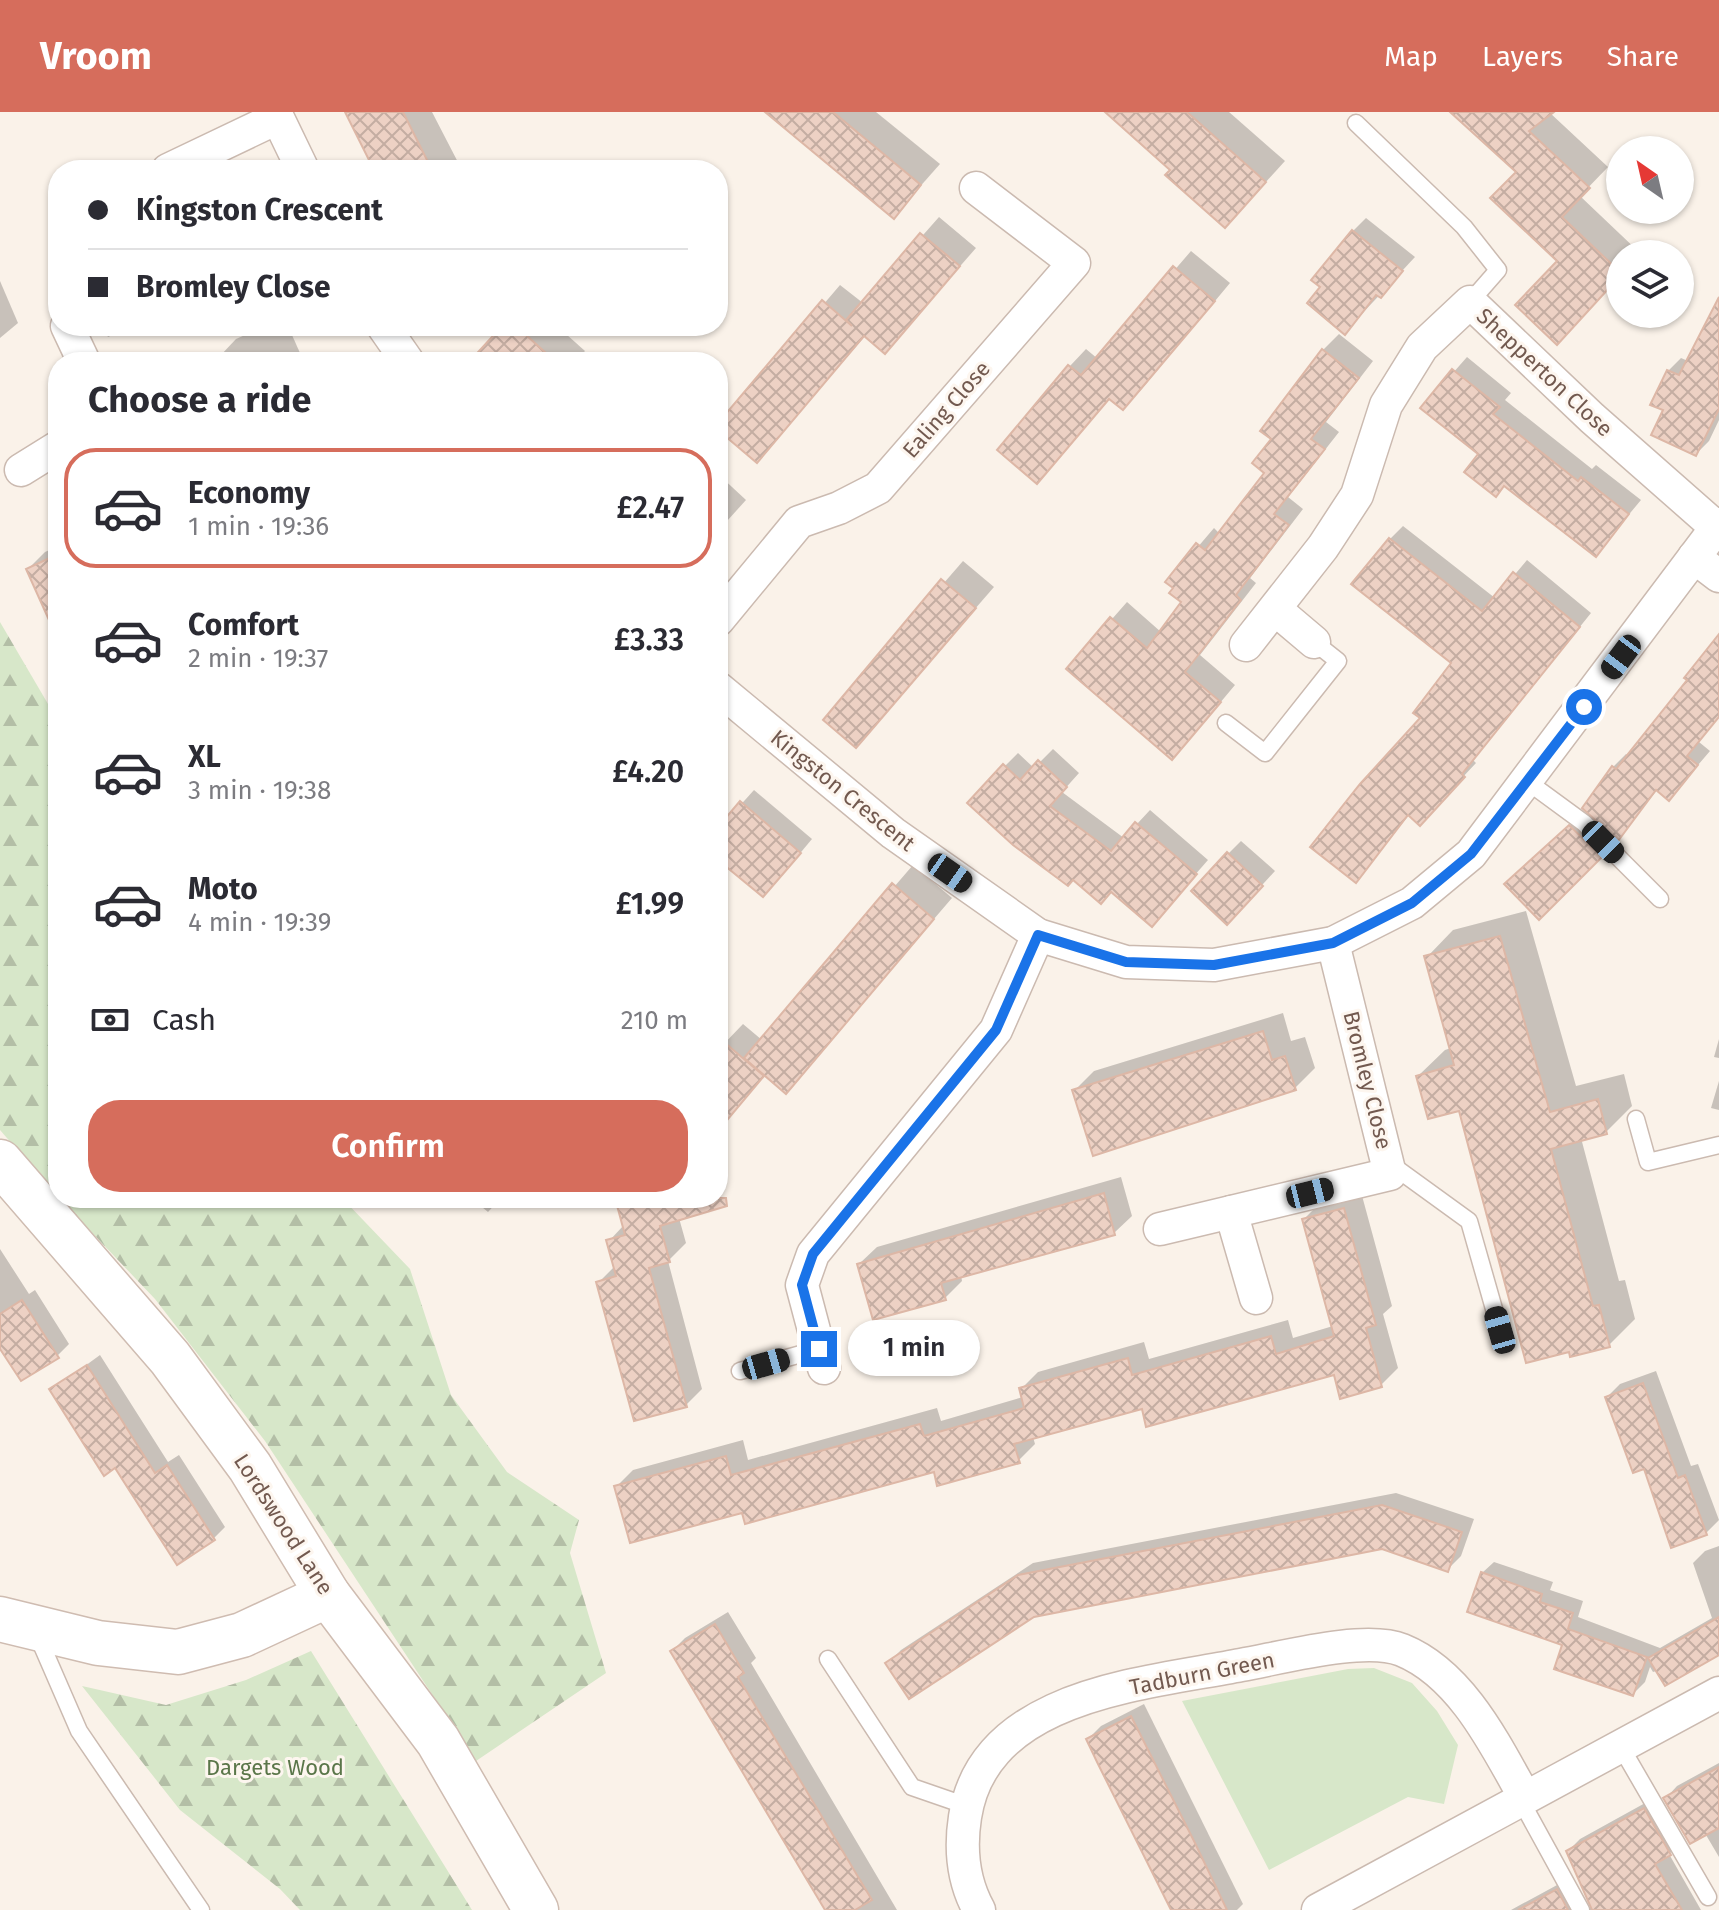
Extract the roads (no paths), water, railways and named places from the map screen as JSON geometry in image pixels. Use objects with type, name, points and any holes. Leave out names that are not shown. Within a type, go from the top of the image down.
[{"type":"street","points":[[188,160],[276,115],[298,160]]},
{"type":"street","name":"Ealing Close","points":[[728,608],[799,522],[839,508],[878,488],[1074,263],[976,188]]},
{"type":"street","name":"Shepperton Close","points":[[1246,645],[1357,495],[1386,405],[1422,347],[1470,302],[1592,418],[1718,526]]},
{"type":"street","points":[[21,470],[48,453]]},
{"type":"street","name":"Kingston Crescent","points":[[728,696],[893,833],[1038,935],[1126,962],[1214,965],[1333,943],[1412,903],[1471,854],[1707,566],[1718,526]]},
{"type":"street","points":[[1275,609],[1314,642]]},
{"type":"street","points":[[822,1358],[802,1285],[813,1254],[996,1030],[1038,935]]},
{"type":"street","name":"Bromley Close","points":[[1160,1229],[1390,1174],[1333,943]]},
{"type":"street","name":"Lordswood Lane","points":[[0,1162],[170,1358],[250,1467],[328,1595],[438,1741],[536,1910]]},
{"type":"street","points":[[1231,1212],[1256,1298]]},
{"type":"street","points":[[17,1623],[98,1643],[178,1652],[242,1635],[328,1595]]},
{"type":"street","name":"Tadburn Green","points":[[979,1910],[972,1898],[960,1848],[967,1806],[978,1771],[1018,1727],[1096,1693],[1344,1645],[1401,1650],[1451,1683],[1489,1733],[1522,1798]]},
{"type":"street","points":[[1318,1910],[1719,1693]]},
{"type":"lane","points":[[1356,123],[1464,227],[1498,270],[1470,302]]},
{"type":"lane","points":[[1226,723],[1265,753],[1338,661],[1314,642]]},
{"type":"lane","points":[[1528,782],[1584,823],[1660,899]]},
{"type":"lane","points":[[1636,1119],[1648,1162],[1719,1145]]},
{"type":"lane","points":[[1388,1162],[1469,1221],[1500,1330]]},
{"type":"lane","points":[[740,1371],[822,1358]]},
{"type":"lane","points":[[17,1623],[79,1731],[201,1910]]},
{"type":"lane","points":[[828,1659],[912,1787],[967,1806]]},
{"type":"lane","points":[[1621,1747],[1708,1897]]},
{"type":"lane","points":[[1522,1798],[1581,1910]]},
{"type":"park label","name":"Dargets Wood","points":[[275,1767]]}]
